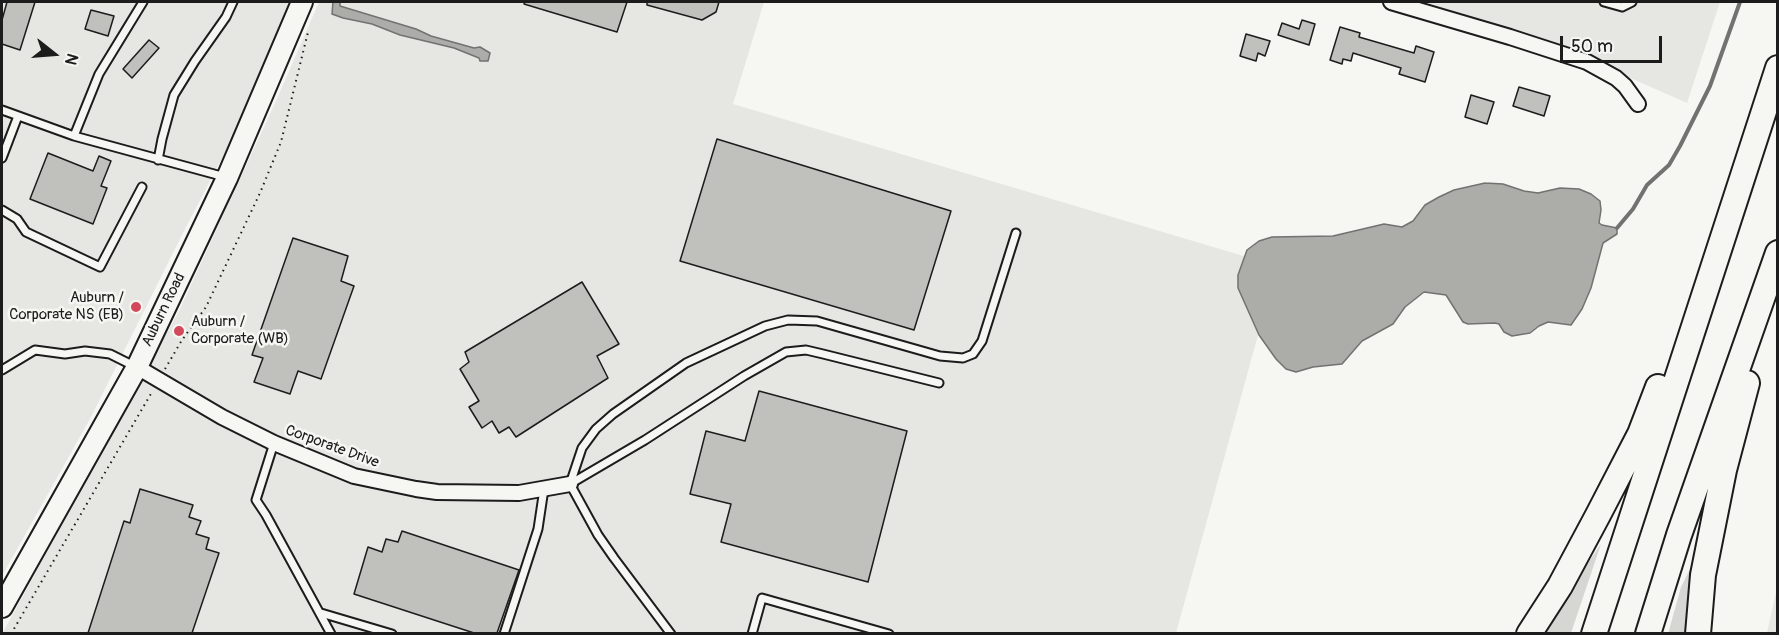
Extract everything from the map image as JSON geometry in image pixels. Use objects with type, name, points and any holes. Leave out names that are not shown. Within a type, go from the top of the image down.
[{"type":"highway","points":[[1594,633],[1778,68]]},
{"type":"highway","points":[[1529,633],[1560,586],[1640,434],[1690,300],[1739,154],[1766,102]]},
{"type":"highway","points":[[1648,633],[1679,535],[1778,253]]},
{"type":"highway","points":[[1698,633],[1703,575],[1724,470],[1749,378],[1778,291]]},
{"type":"main road","name":"Auburn Road","points":[[2,607],[136,367],[227,178],[302,2]]},
{"type":"street","points":[[1391,2],[1587,62],[1616,78],[1638,104]]},
{"type":"street","name":"Corporate Drive","points":[[136,367],[222,417],[274,443],[354,476],[416,489],[519,494],[570,484]]},
{"type":"lane","points":[[74,136],[99,74],[143,2]]},
{"type":"lane","points":[[158,160],[174,95],[226,17],[233,2]]},
{"type":"lane","points":[[1604,2],[1622,7],[1632,2]]},
{"type":"lane","points":[[2,110],[74,136],[227,178]]},
{"type":"lane","points":[[2,158],[18,116]]},
{"type":"lane","points":[[2,210],[17,219],[26,232],[100,267],[142,187]]},
{"type":"lane","points":[[671,633],[609,550],[570,484],[582,448],[588,438],[613,414],[686,363],[765,326],[788,320],[817,321],[940,356],[963,358],[973,354],[982,341],[1016,233]]},
{"type":"lane","points":[[2,370],[34,350],[65,354],[85,351],[111,354],[136,367]]},
{"type":"lane","points":[[570,484],[786,352],[806,350],[939,383]]},
{"type":"lane","points":[[274,443],[256,500],[331,633]]},
{"type":"lane","points":[[504,633],[538,529],[544,489]]},
{"type":"lane","points":[[752,633],[762,598],[889,633]]},
{"type":"lane","points":[[321,613],[392,633]]},
{"type":"path","points":[[11,633],[182,340],[206,307],[260,193],[281,142],[311,23]]},
{"type":"shaded area","points":[[2,2],[290,2],[242,120],[91,417],[2,576]]},
{"type":"shaded area","points":[[319,2],[764,2],[733,104],[1277,266],[1176,633],[2,634],[179,311]]},
{"type":"shaded area","points":[[333,2],[340,2],[340,6],[416,29],[431,36],[474,48],[480,47],[490,53],[488,61],[480,61],[479,58],[454,48],[400,35],[372,24],[332,14]]},
{"type":"shaded area","points":[[1408,2],[1720,2],[1687,103],[1574,53]]},
{"type":"shaded area","points":[[1485,183],[1503,184],[1538,193],[1560,188],[1579,189],[1600,201],[1599,223],[1617,228],[1617,234],[1603,243],[1591,288],[1582,309],[1571,325],[1548,322],[1530,333],[1512,336],[1504,332],[1499,324],[1463,322],[1446,295],[1424,292],[1405,307],[1393,324],[1362,341],[1342,364],[1313,367],[1296,372],[1286,369],[1276,359],[1259,335],[1238,288],[1238,275],[1247,250],[1259,241],[1272,237],[1333,236],[1384,224],[1402,227],[1413,221],[1425,205],[1439,197],[1454,190]]},
{"type":"shaded area","points":[[1601,544],[1571,633],[1544,634],[1586,566]]},
{"type":"shaded area","points":[[1693,563],[1691,633],[1668,634],[1681,587]]},
{"type":"shaded area","points":[[1777,588],[1777,633],[1767,633]]},
{"type":"building","points":[[7,2],[35,2],[20,50],[2,44],[2,20]]},
{"type":"building","points":[[525,2],[627,2],[617,32],[524,4]]},
{"type":"building","points":[[647,2],[719,2],[716,12],[702,20],[647,5]]},
{"type":"building","points":[[91,10],[114,16],[108,36],[85,29]]},
{"type":"building","points":[[1302,20],[1315,24],[1309,45],[1278,35],[1282,23],[1299,29]]},
{"type":"building","points":[[1340,27],[1360,33],[1359,37],[1414,53],[1416,46],[1434,52],[1425,82],[1399,74],[1401,68],[1353,53],[1351,61],[1343,59],[1342,64],[1330,60]]},
{"type":"building","points":[[1246,34],[1270,41],[1265,56],[1258,53],[1256,61],[1240,56]]},
{"type":"building","points":[[149,40],[159,48],[132,78],[123,69]]},
{"type":"building","points":[[1519,87],[1550,96],[1544,116],[1513,106]]},
{"type":"building","points":[[1471,95],[1494,102],[1487,124],[1465,117]]},
{"type":"building","points":[[717,139],[951,211],[914,330],[680,261]]},
{"type":"building","points":[[48,153],[93,171],[99,156],[111,161],[101,186],[107,188],[93,224],[30,199]]},
{"type":"building","points":[[293,238],[348,256],[341,281],[354,286],[321,379],[298,371],[290,394],[254,382],[263,358],[252,355]]},
{"type":"building","points":[[582,282],[619,344],[597,356],[608,378],[516,437],[509,427],[499,433],[492,421],[482,428],[469,407],[479,401],[460,369],[469,362],[465,352]]},
{"type":"building","points":[[759,391],[907,431],[868,582],[721,542],[731,504],[690,494],[706,431],[745,441]]},
{"type":"building","points":[[140,489],[193,505],[189,517],[201,521],[196,534],[209,538],[206,549],[219,553],[192,633],[88,633],[124,521],[130,523]]},
{"type":"building","points":[[402,531],[519,570],[497,633],[474,633],[354,594],[368,547],[382,552],[386,539],[398,542]]},
{"type":"waterway","points":[[1617,228],[1633,209],[1647,185],[1669,165],[1680,146],[1710,86],[1740,2]]},
{"type":"place","name":"Auburn / Corporate NS (EB)","points":[[136,307]]},
{"type":"place","name":"Auburn / Corporate (WB)","points":[[179,331]]}]
